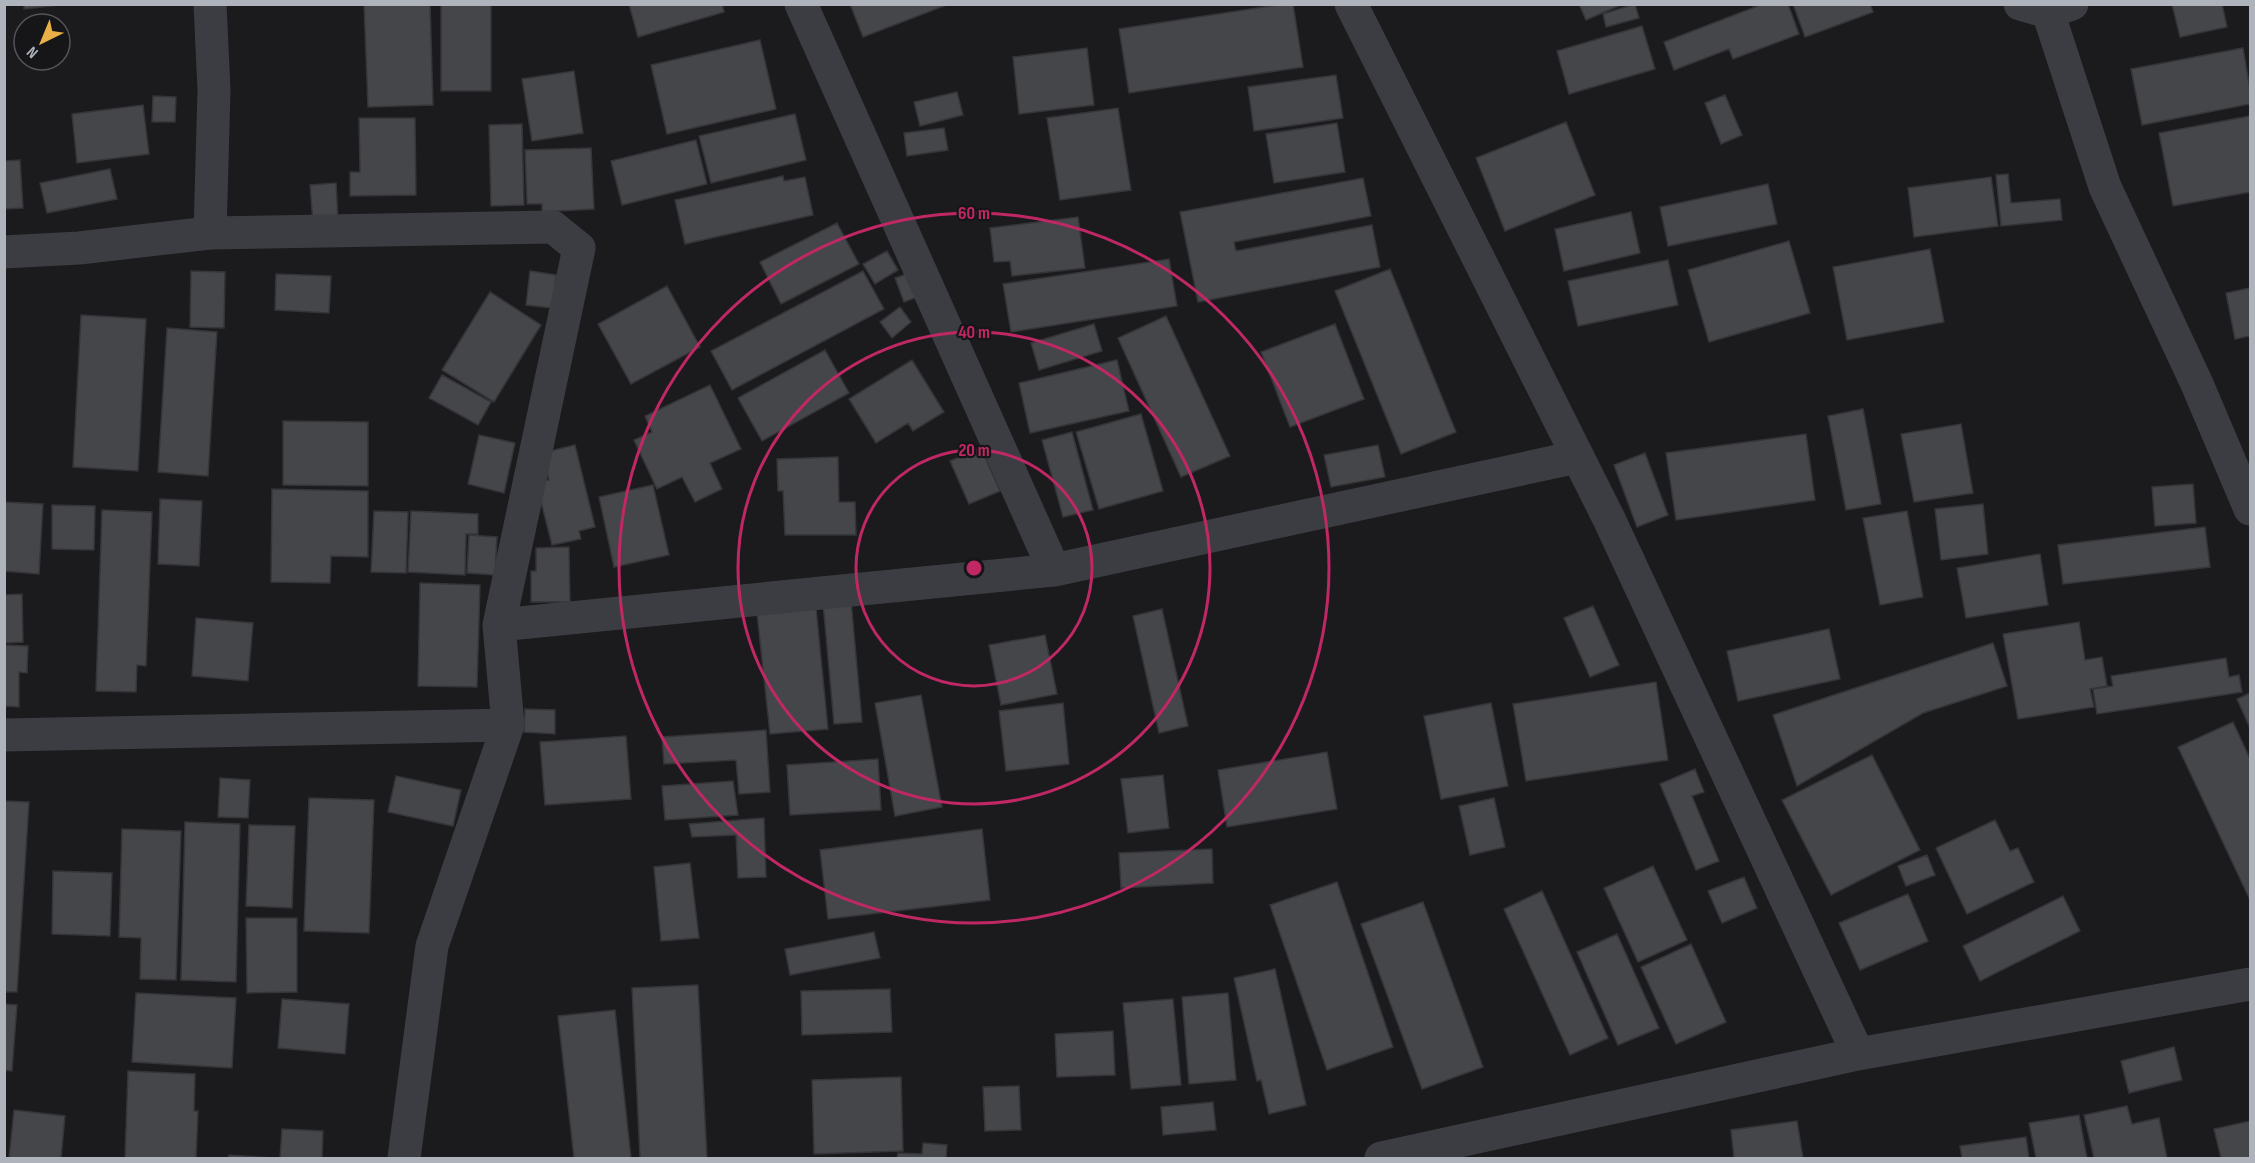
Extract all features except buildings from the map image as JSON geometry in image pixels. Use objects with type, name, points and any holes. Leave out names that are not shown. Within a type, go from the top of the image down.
[{"type":"street","points":[[210,4],[214,90],[210,233]]},
{"type":"street","points":[[801,4],[1054,570]]},
{"type":"street","points":[[1351,4],[1577,457],[1858,1054]]},
{"type":"street","points":[[2047,7],[2105,187],[2196,384],[2250,509]]},
{"type":"street","points":[[4,252],[79,248],[210,233],[553,228],[579,248],[499,625],[508,725],[432,945],[404,1158]]},
{"type":"street","points":[[499,625],[1054,570],[1577,457]]},
{"type":"street","points":[[4,735],[508,725]]},
{"type":"street","points":[[1381,1158],[1858,1054],[2250,984]]}]
